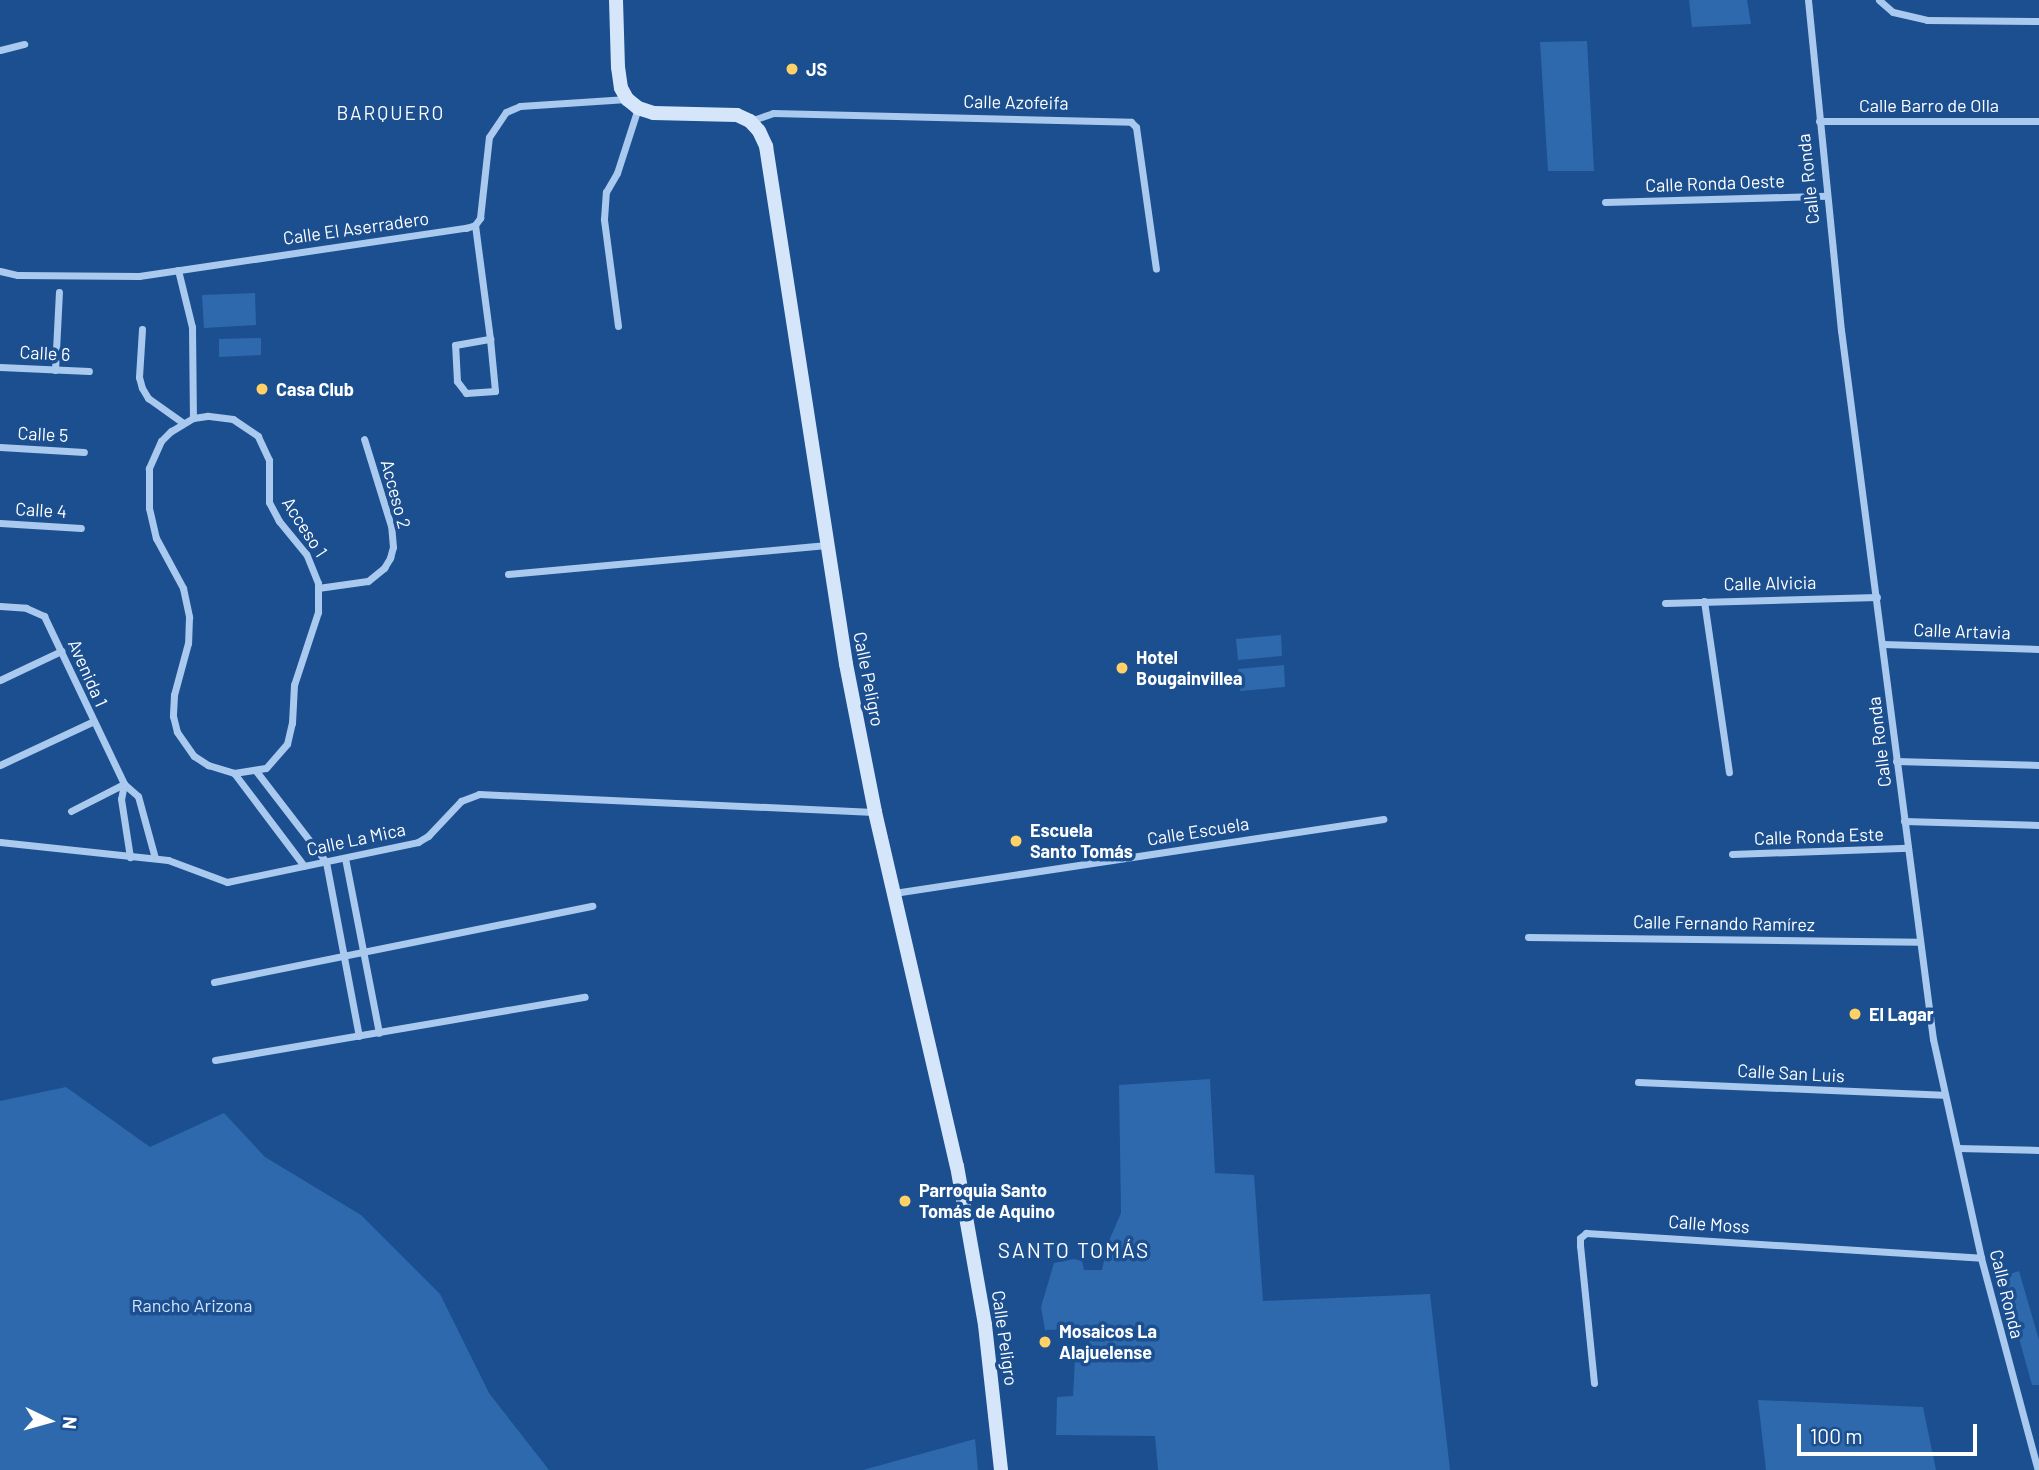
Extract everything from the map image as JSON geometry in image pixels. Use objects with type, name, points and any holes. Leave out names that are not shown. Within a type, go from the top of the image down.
[{"type":"main road","points":[[616,0],[621,88],[632,104],[667,114],[724,114],[750,121]]},
{"type":"main road","name":"Calle Peligro","points":[[750,121],[759,131],[766,146],[770,165],[846,664],[875,812],[966,1214],[985,1325],[1001,1470]]},
{"type":"street","name":"Calle Ronda","points":[[1808,0],[1840,330],[1884,644],[1919,942],[1943,1095],[1958,1148],[1982,1258],[2038,1470]]},
{"type":"street","points":[[1879,0],[1893,12],[1927,20],[2039,21]]},
{"type":"street","points":[[0,50],[24,44]]},
{"type":"street","points":[[489,339],[456,345],[457,381],[466,393],[495,391],[489,339],[475,225],[482,209],[483,171],[489,137],[506,112],[520,106],[632,104],[617,173],[606,192],[604,219],[618,326]]},
{"type":"street","name":"Calle Azofeifa","points":[[750,121],[773,113],[1131,122],[1136,127],[1156,269]]},
{"type":"street","name":"Calle Barro de Olla","points":[[1819,121],[2039,121]]},
{"type":"street","name":"Calle Ronda Oeste","points":[[1605,202],[1826,195]]},
{"type":"street","name":"Calle El Aserradero","points":[[0,271],[59,277],[139,276],[475,225]]},
{"type":"street","points":[[178,271],[194,340],[193,418]]},
{"type":"street","points":[[55,370],[60,292]]},
{"type":"street","points":[[142,329],[139,377],[142,388],[148,398],[183,423]]},
{"type":"street","name":"Calle 6","points":[[0,367],[89,372]]},
{"type":"street","name":"Acceso 1","points":[[207,416],[233,419],[258,436],[269,460],[269,502],[279,521],[306,554],[315,570],[318,612],[294,685],[290,735],[275,761],[256,771],[234,773],[208,765],[194,756],[177,732],[173,716],[174,695],[188,643],[190,617],[183,588],[156,538],[148,498],[149,468],[161,441],[183,423],[207,416]]},
{"type":"street","name":"Acceso 2","points":[[318,588],[368,581],[384,568],[390,558],[393,547],[391,526],[364,439]]},
{"type":"street","name":"Calle 5","points":[[0,447],[84,452]]},
{"type":"street","name":"Calle 4","points":[[0,523],[81,528]]},
{"type":"street","points":[[508,573],[827,545]]},
{"type":"street","name":"Calle Alvicia","points":[[1665,603],[1877,597]]},
{"type":"street","points":[[1704,601],[1729,772]]},
{"type":"street","name":"Avenida 1","points":[[0,606],[26,608],[44,616],[92,722],[124,784],[138,796],[155,858]]},
{"type":"street","name":"Calle Artavia","points":[[1884,644],[2039,649]]},
{"type":"street","points":[[0,680],[61,651]]},
{"type":"street","points":[[0,765],[92,722]]},
{"type":"street","points":[[1896,761],[2039,765]]},
{"type":"street","points":[[256,771],[326,862],[359,1036]]},
{"type":"street","points":[[234,773],[304,866]]},
{"type":"street","points":[[71,811],[124,784]]},
{"type":"street","name":"Avenida 1","points":[[124,784],[121,799],[130,857]]},
{"type":"street","name":"Calle La Mica","points":[[0,842],[155,858],[227,882],[418,842],[428,836],[461,801],[479,794],[875,812]]},
{"type":"street","name":"Calle Escuela","points":[[894,893],[1383,819]]},
{"type":"street","points":[[1904,821],[2039,825]]},
{"type":"street","name":"Calle Ronda Este","points":[[1732,854],[1908,848]]},
{"type":"street","points":[[345,858],[379,1032]]},
{"type":"street","points":[[214,982],[592,906]]},
{"type":"street","name":"Calle Fernando Ramírez","points":[[1528,937],[1919,942]]},
{"type":"street","points":[[215,1060],[586,997]]},
{"type":"street","name":"Calle San Luis","points":[[1637,1082],[1943,1095]]},
{"type":"street","points":[[1958,1148],[2039,1150]]},
{"type":"street","name":"Calle Moss","points":[[1594,1383],[1580,1246],[1580,1238],[1586,1233],[1982,1258]]},
{"type":"green space","points":[[1689,0],[1747,0],[1751,24],[1692,27]]},
{"type":"green space","points":[[1587,41],[1594,171],[1548,171],[1540,42]]},
{"type":"green space","points":[[255,293],[256,325],[204,328],[202,295]]},
{"type":"green space","points":[[261,338],[261,355],[219,357],[219,339]]},
{"type":"green space","points":[[1281,635],[1282,656],[1238,660],[1236,639]]},
{"type":"green space","points":[[1284,665],[1285,687],[1240,691],[1238,669]]},
{"type":"green space","points":[[1210,1079],[1215,1173],[1254,1175],[1263,1301],[1430,1294],[1450,1470],[1158,1470],[1155,1436],[1056,1435],[1057,1397],[1073,1396],[1075,1358],[1090,1357],[1089,1329],[1045,1330],[1041,1307],[1054,1263],[1074,1259],[1082,1261],[1084,1270],[1102,1270],[1108,1243],[1121,1213],[1119,1085]]},
{"type":"green space","name":"Rancho Arizona","points":[[66,1087],[150,1147],[224,1113],[265,1157],[361,1215],[440,1294],[489,1393],[549,1470],[0,1470],[0,1101]]},
{"type":"green space","points":[[2019,1271],[2039,1340],[2039,1385],[2032,1385],[2007,1295],[2010,1274]]},
{"type":"green space","points":[[1758,1400],[1923,1407],[1936,1470],[1766,1470]]},
{"type":"green space","points":[[975,1439],[978,1470],[863,1470]]},
{"type":"place","name":"JS","points":[[792,69]]},
{"type":"place","name":"Casa Club","points":[[262,389]]},
{"type":"place","name":"Hotel Bougainvillea","points":[[1122,668]]},
{"type":"place","name":"Escuela Santo Tomás","points":[[1016,841]]},
{"type":"place","name":"El Lagar","points":[[1855,1014]]},
{"type":"place","name":"Parroquia Santo Tomás de Aquino","points":[[905,1201]]},
{"type":"place","name":"Mosaicos La Alajuelense","points":[[1045,1342]]},
{"type":"district","name":"BARQUERO","points":[[391,113]]},
{"type":"district","name":"SANTO TOMÁS","points":[[1074,1250]]}]
